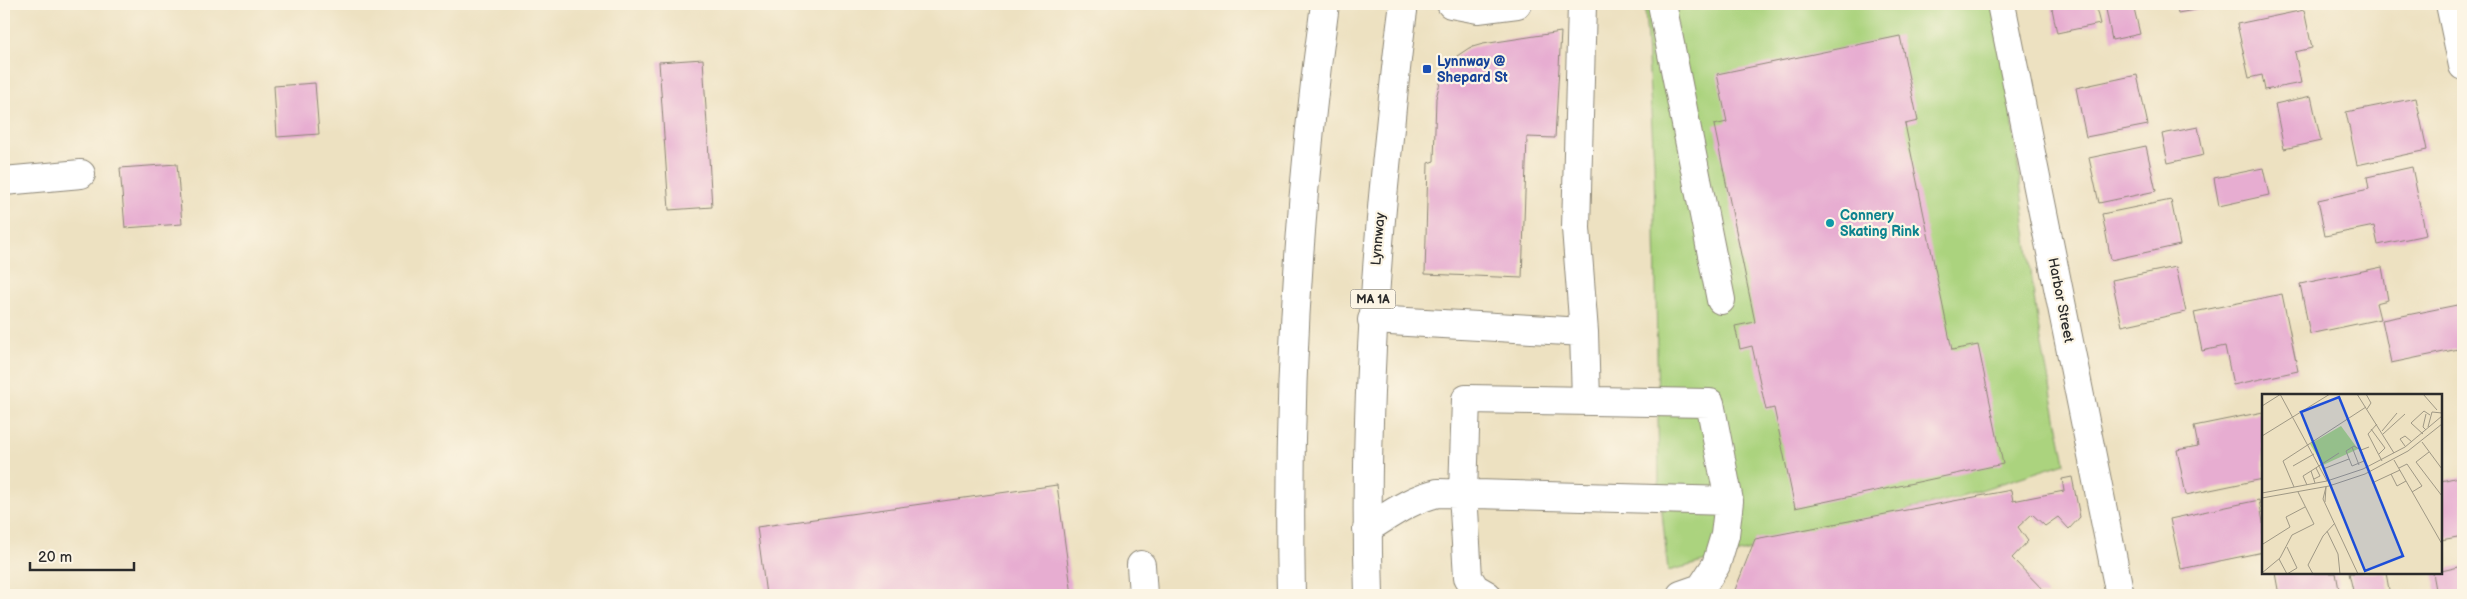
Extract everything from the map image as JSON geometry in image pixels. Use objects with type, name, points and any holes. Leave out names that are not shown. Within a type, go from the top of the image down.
[{"type":"main road","points":[[1291,595],[1290,468],[1297,279],[1325,4]]},
{"type":"main road","name":"Lynnway","points":[[1369,595],[1368,529],[1372,320],[1384,176],[1404,4]]},
{"type":"main road","points":[[1451,4],[1478,9],[1517,4]]},
{"type":"main road","points":[[1582,4],[1576,228],[1584,332],[1586,400]]},
{"type":"main road","points":[[1662,4],[1721,300]]},
{"type":"main road","name":"Harbor Street","points":[[2001,4],[2120,595]]},
{"type":"main road","points":[[2450,4],[2463,66]]},
{"type":"main road","points":[[4,181],[81,174]]},
{"type":"main road","points":[[1372,320],[1584,332]]},
{"type":"main road","points":[[1487,595],[1475,588],[1468,577],[1463,493],[1466,399],[1710,403],[1729,501],[1725,536],[1716,565],[1701,588],[1682,595]]},
{"type":"main road","points":[[1368,529],[1402,506],[1420,498],[1438,494],[1463,493],[1729,501]]},
{"type":"main road","points":[[1141,566],[1143,595]]},
{"type":"green space","points":[[1673,4],[1998,4],[2037,320],[2065,463],[1959,497],[1668,571],[1659,483],[1654,163],[1645,8]]},
{"type":"building","points":[[2051,4],[2095,4],[2100,24],[2057,33]]},
{"type":"building","points":[[2105,4],[2133,4],[2140,34],[2112,40]]},
{"type":"building","points":[[2176,4],[2222,4],[2222,5],[2178,13]]},
{"type":"building","points":[[2304,10],[2312,48],[2295,52],[2301,83],[2265,90],[2262,75],[2249,78],[2237,24]]},
{"type":"building","points":[[1561,32],[1555,138],[1527,137],[1522,278],[1425,274],[1428,163],[1434,161],[1436,98],[1441,79],[1447,67],[1457,56],[1469,48],[1483,44]]},
{"type":"building","name":"Connery Skating Rink","points":[[1900,36],[1918,121],[1905,124],[1952,350],[1978,345],[2003,464],[1795,508],[1774,408],[1766,410],[1752,346],[1740,349],[1735,326],[1755,322],[1714,125],[1727,122],[1717,74]]},
{"type":"building","points":[[703,59],[712,207],[669,210],[659,62]]},
{"type":"building","points":[[2137,75],[2148,125],[2086,137],[2076,88]]},
{"type":"building","points":[[315,83],[319,134],[277,137],[274,86]]},
{"type":"building","points":[[2311,96],[2321,141],[2284,149],[2275,104]]},
{"type":"building","points":[[2416,98],[2427,150],[2357,165],[2346,112]]},
{"type":"building","points":[[2198,127],[2204,155],[2168,163],[2162,134]]},
{"type":"building","points":[[2146,146],[2156,191],[2099,203],[2089,158]]},
{"type":"building","points":[[177,164],[182,224],[125,228],[120,168]]},
{"type":"building","points":[[2412,167],[2426,235],[2378,245],[2374,226],[2325,236],[2318,200],[2369,189],[2367,177]]},
{"type":"building","points":[[2263,168],[2269,195],[2219,206],[2214,178]]},
{"type":"building","points":[[2171,200],[2180,245],[2111,260],[2102,214]]},
{"type":"building","points":[[2176,267],[2186,312],[2122,326],[2112,280]]},
{"type":"building","points":[[2382,267],[2388,300],[2376,303],[2380,319],[2310,334],[2300,284]]},
{"type":"building","points":[[2282,294],[2298,371],[2233,385],[2225,346],[2202,351],[2194,312]]},
{"type":"building","points":[[2462,304],[2463,348],[2391,363],[2382,320]]},
{"type":"building","points":[[2262,412],[2262,479],[2186,495],[2177,450],[2198,446],[2194,426]]},
{"type":"building","points":[[2463,476],[2463,536],[2442,540],[2442,481]]},
{"type":"building","points":[[2072,477],[2080,517],[2069,529],[2058,517],[2045,526],[2032,514],[2018,527],[2028,541],[2012,558],[2048,595],[1733,595],[1755,539],[2011,490],[2013,501],[2064,491],[2062,479]]},
{"type":"building","points":[[1057,485],[1072,595],[766,595],[757,527]]},
{"type":"building","points":[[2259,500],[2262,516],[2262,552],[2181,569],[2170,519]]},
{"type":"building","points":[[2463,566],[2463,595],[2437,595],[2433,574],[2442,574],[2442,571]]},
{"type":"building","points":[[2275,574],[2336,574],[2340,595],[2279,595]]},
{"type":"building","points":[[2349,574],[2386,574],[2390,595],[2354,595]]},
{"type":"place","name":"Lynnway @ Shepard St","points":[[1427,69]]},
{"type":"place","name":"Connery Skating Rink","points":[[1830,223]]}]
